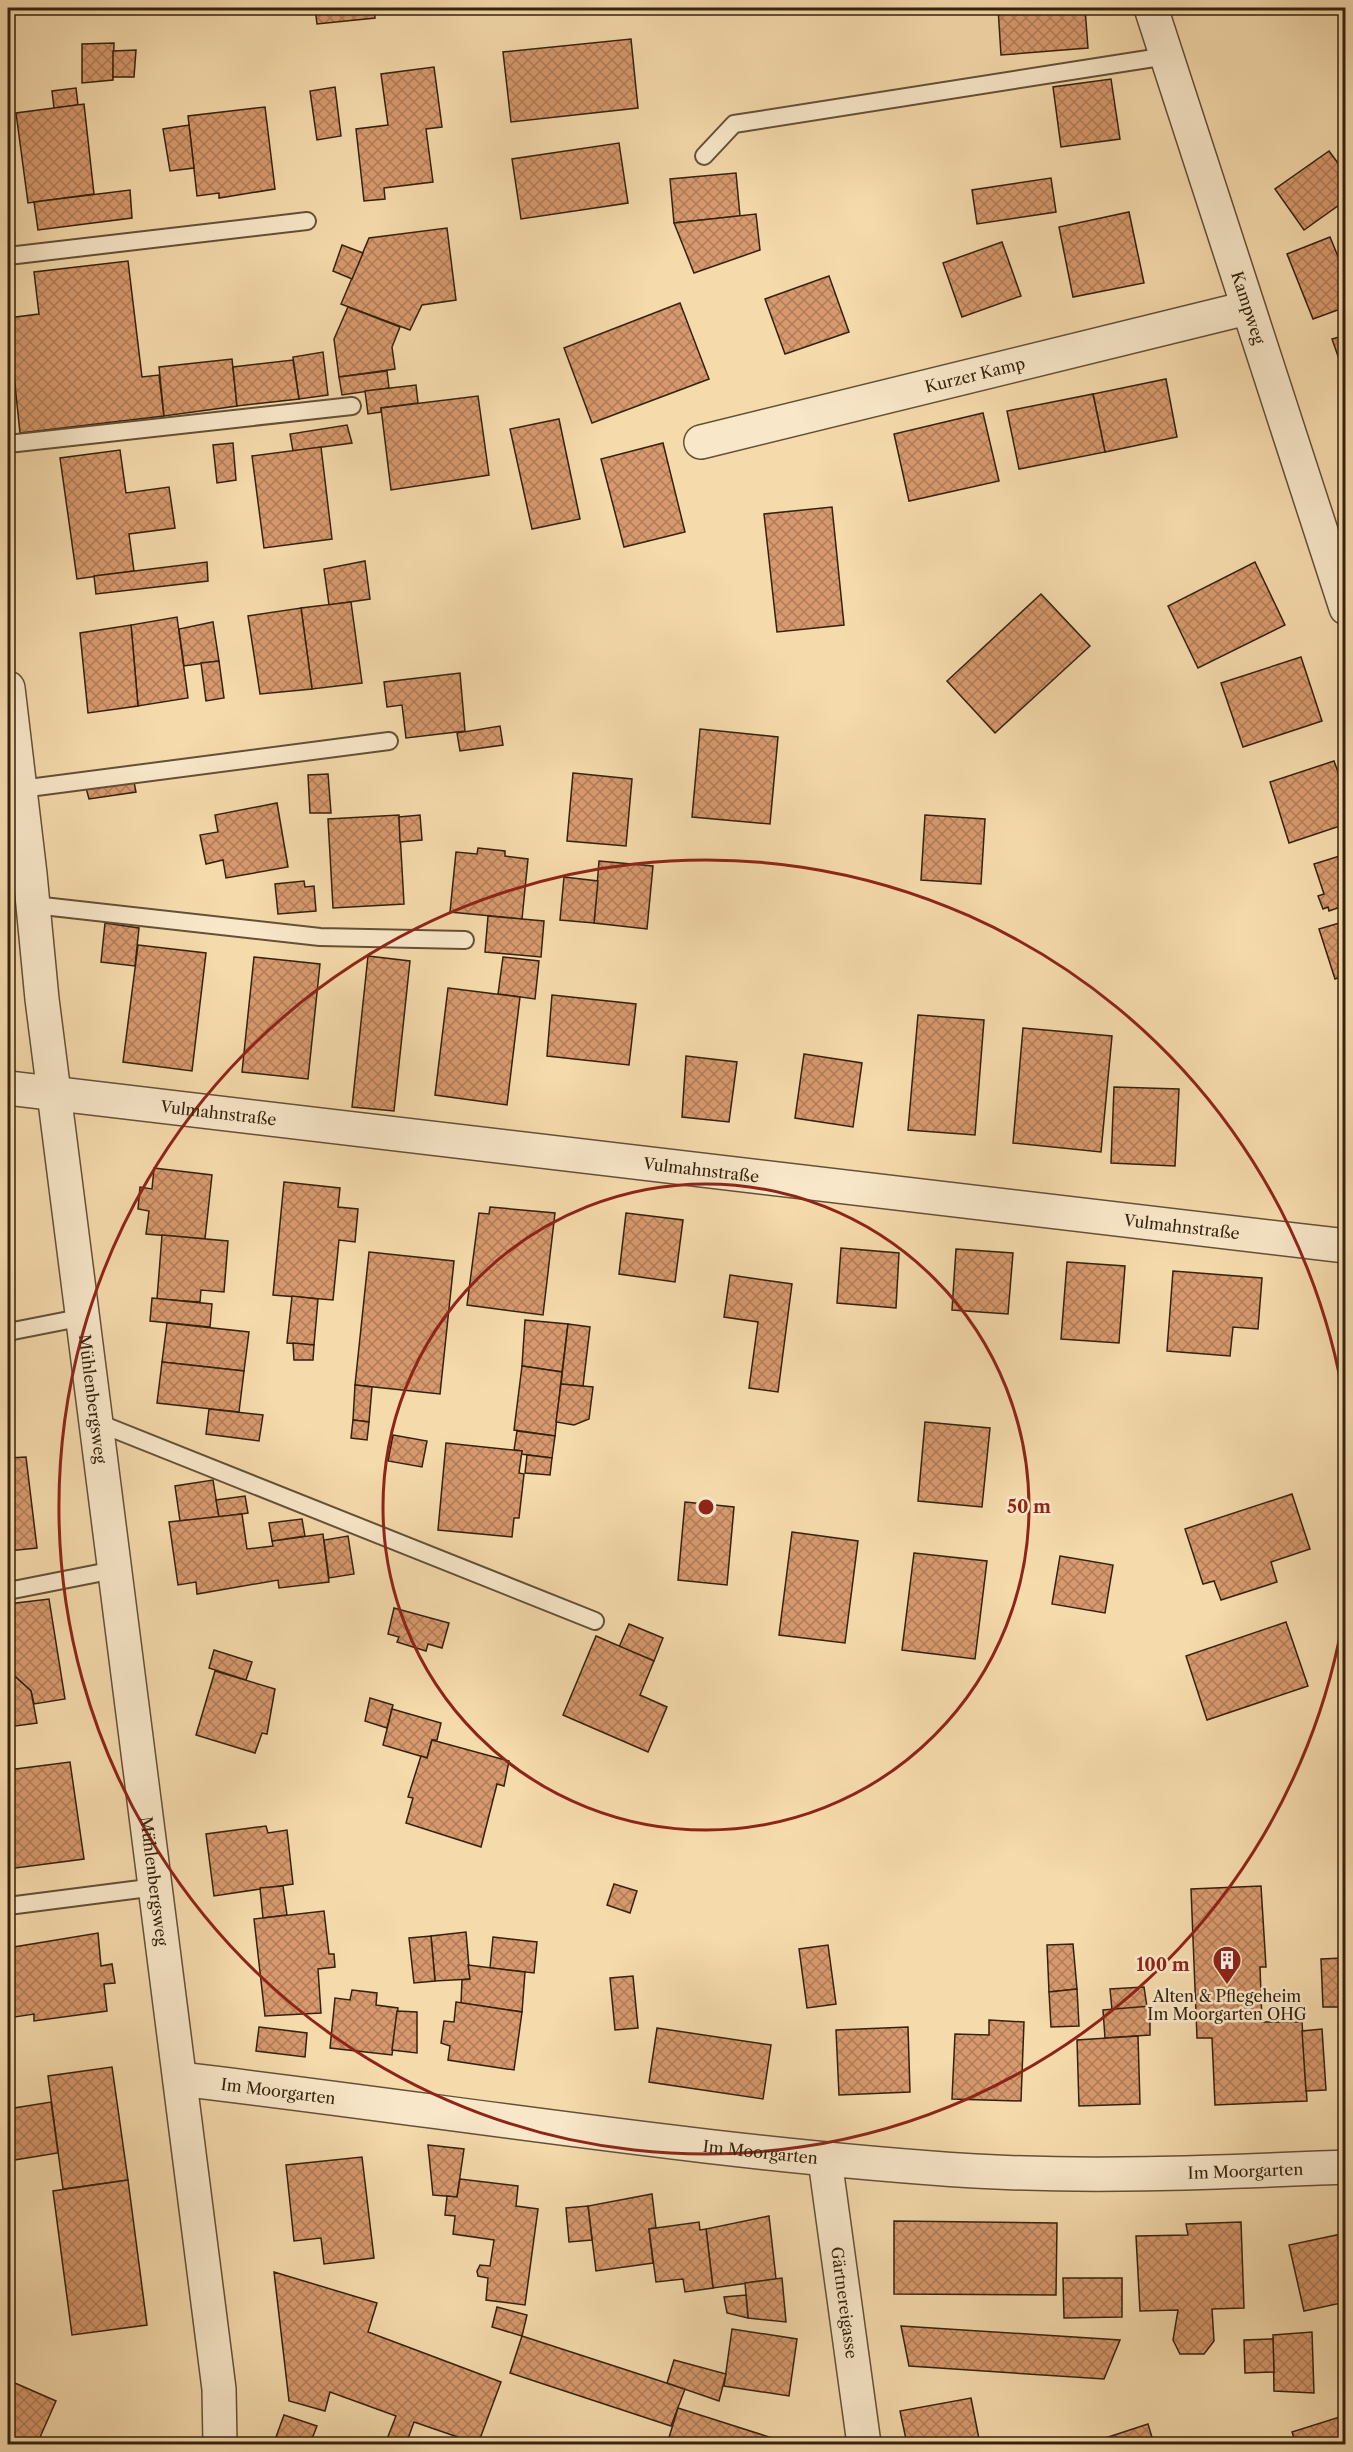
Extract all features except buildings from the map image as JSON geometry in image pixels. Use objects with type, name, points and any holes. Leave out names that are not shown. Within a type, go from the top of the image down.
[{"type":"street","name":"Kampweg","points":[[1151,8],[1247,308],[1335,536],[1346,608]]},
{"type":"street","name":"Kurzer Kamp","points":[[702,442],[1247,308]]},
{"type":"street","name":"Mühlenbergsweg","points":[[8,688],[54,1094],[219,2389],[220,2445]]},
{"type":"street","name":"Vulmahnstraße","points":[[8,1088],[1346,1246]]},
{"type":"street","name":"Im Moorgarten","points":[[180,2079],[825,2160],[978,2171],[1129,2175],[1346,2167]]},
{"type":"street","name":"Gärtnereigasse","points":[[825,2160],[864,2445]]},
{"type":"lane","points":[[704,156],[734,124],[1167,56]]},
{"type":"lane","points":[[8,256],[307,221]]},
{"type":"lane","points":[[8,444],[352,405]]},
{"type":"lane","points":[[21,789],[389,741]]},
{"type":"lane","points":[[34,905],[320,937],[465,940]]},
{"type":"lane","name":"Mühlenbergsweg","points":[[8,1332],[84,1317]]},
{"type":"lane","points":[[96,1422],[595,1621]]},
{"type":"lane","points":[[8,1591],[114,1570]]},
{"type":"lane","points":[[8,1906],[156,1887]]},
{"type":"place","name":"Alten & Pflegeheim Im Moorgarten OHG","points":[[1227,1986]]}]
